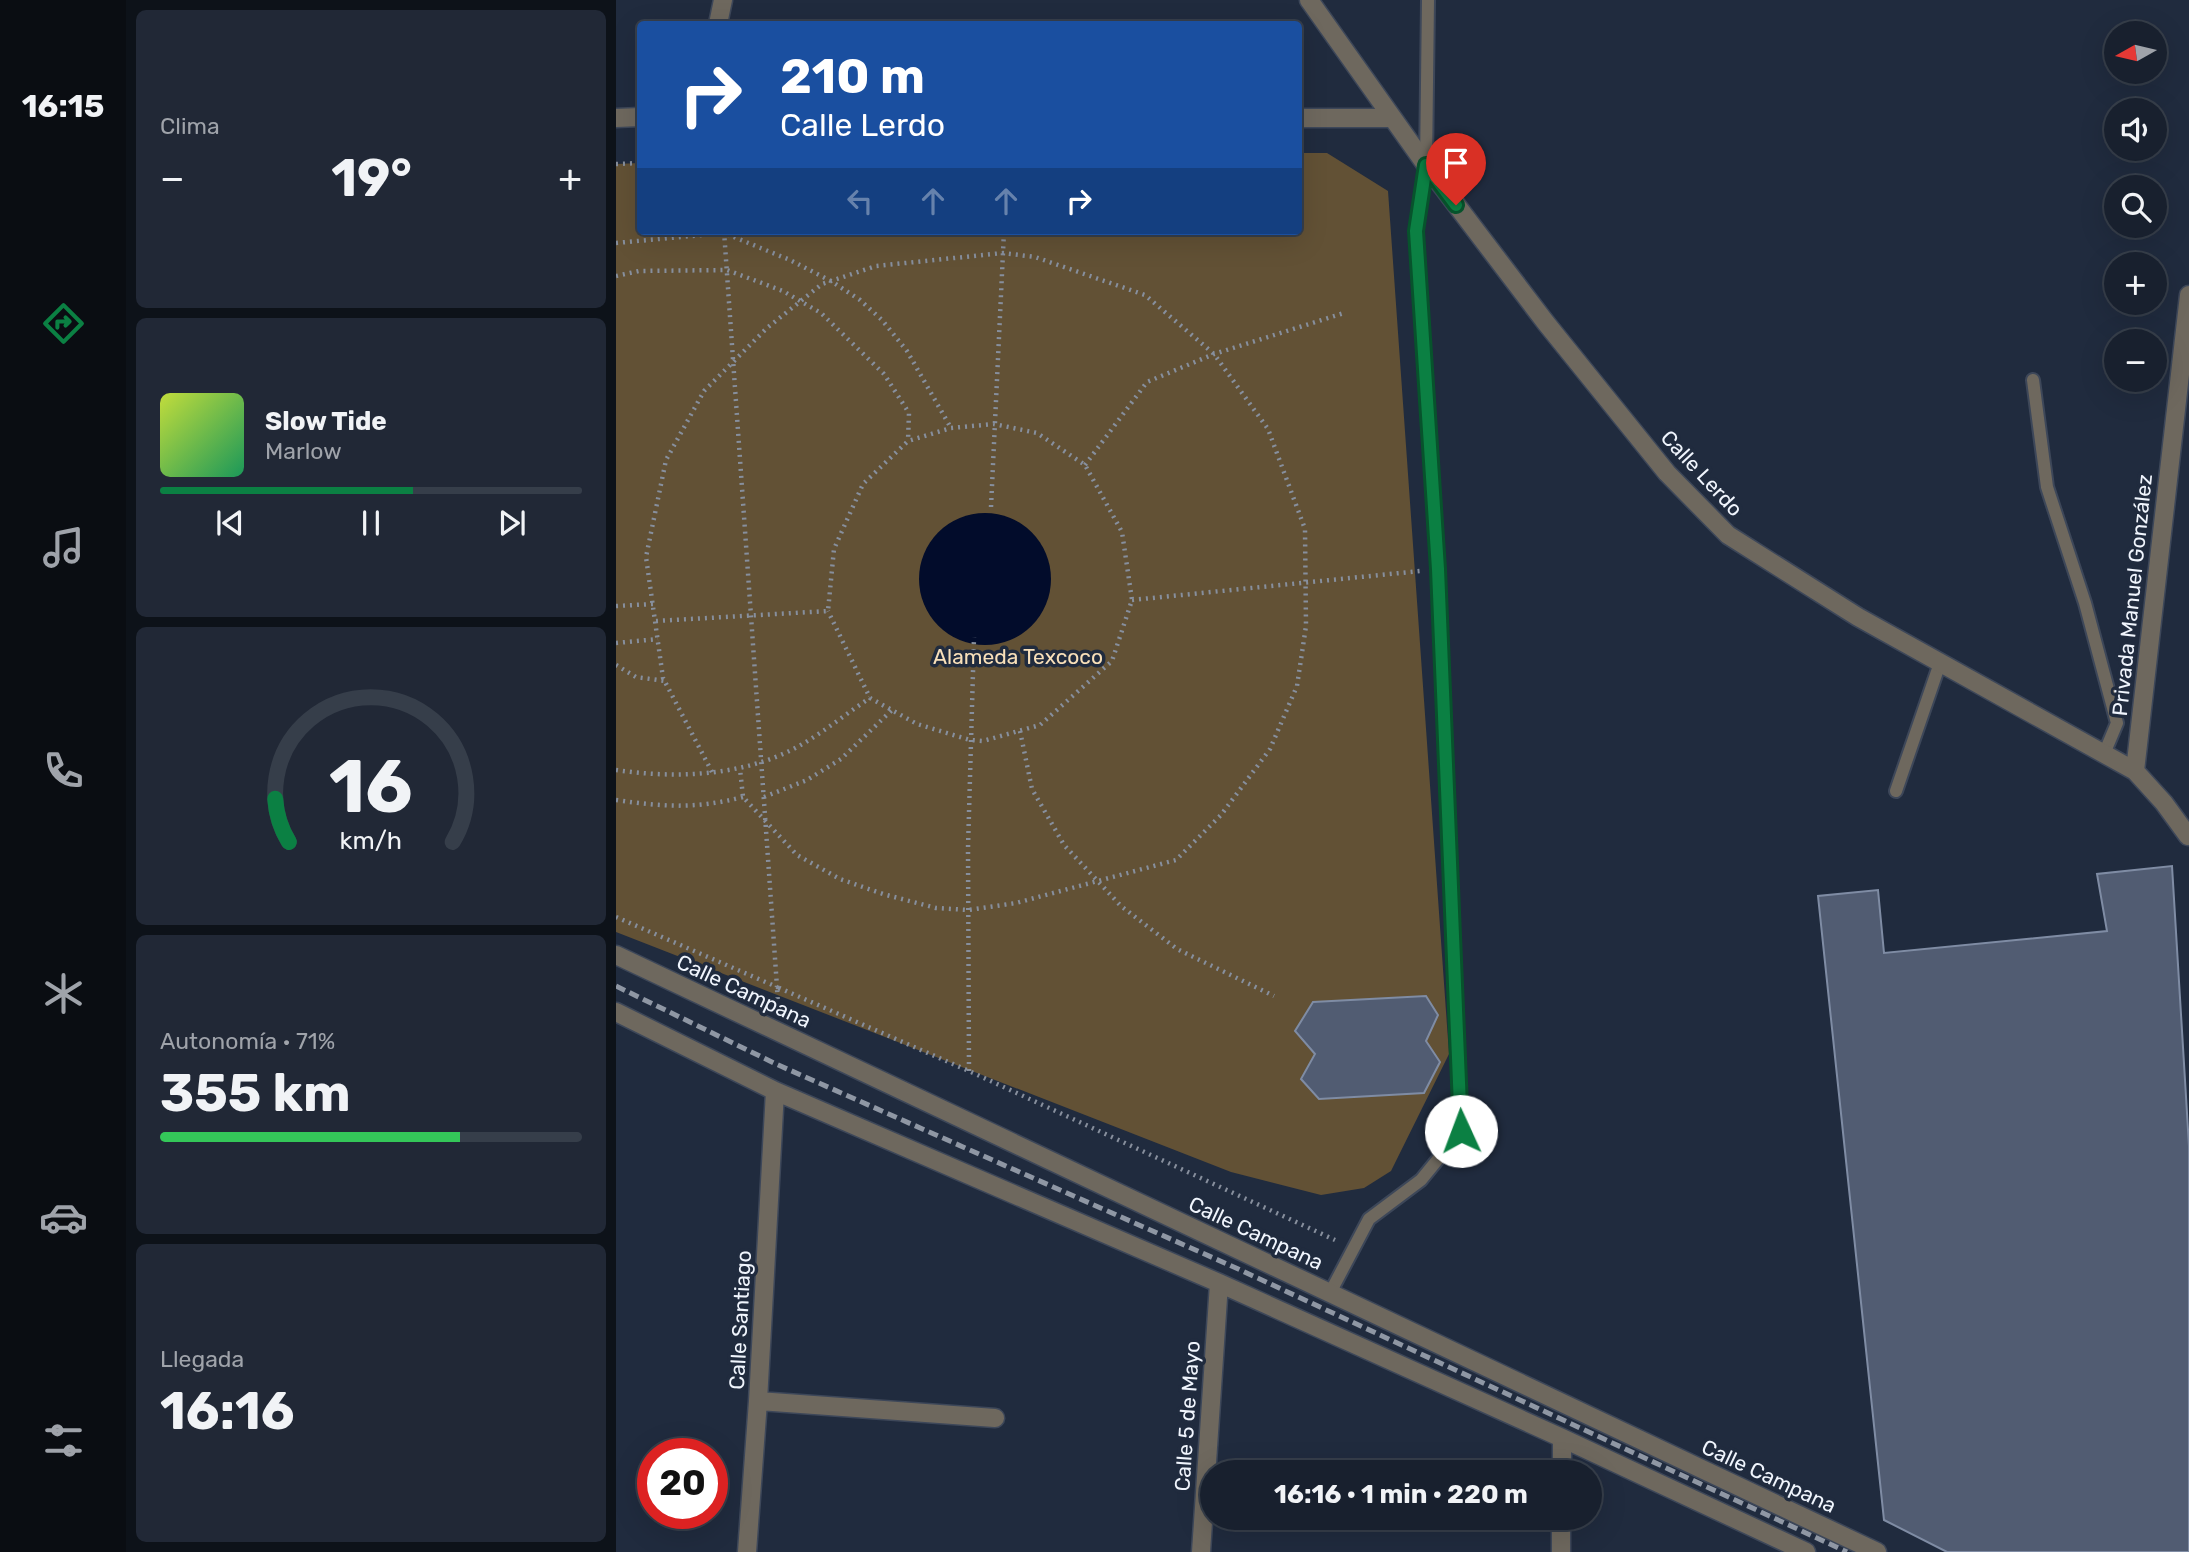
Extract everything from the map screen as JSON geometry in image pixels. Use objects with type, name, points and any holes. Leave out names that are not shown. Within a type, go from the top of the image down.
[{"type":"street","points":[[719,21],[723,0]]},
{"type":"street","name":"Calle Lerdo","points":[[1309,0],[1426,165],[1546,323],[1667,473],[1728,535],[1789,575],[1940,663],[2135,771],[2164,803],[2189,841]]},
{"type":"street","points":[[616,118],[637,117]]},
{"type":"street","points":[[1302,118],[1392,118]]},
{"type":"street","name":"Privada Manuel González","points":[[2135,771],[2181,424],[2189,295]]},
{"type":"street","name":"Calle Campana","points":[[616,955],[1877,1552]]},
{"type":"street","points":[[616,1012],[775,1091],[1219,1283],[1806,1552]]},
{"type":"street","name":"Calle Santiago","points":[[747,1552],[775,1091]]},
{"type":"street","name":"Calle 5 de Mayo","points":[[1201,1552],[1219,1283]]},
{"type":"street","points":[[758,1401],[995,1418]]},
{"type":"street","points":[[1562,1438],[1562,1460]]},
{"type":"street","points":[[1561,1552],[1562,1530]]},
{"type":"lane","points":[[1330,1293],[1370,1219],[1421,1180],[1461,1131],[1438,569],[1416,231],[1426,165],[1428,0]]},
{"type":"lane","points":[[2032,380],[2047,487],[2085,603],[2116,723],[2104,754]]},
{"type":"lane","points":[[1896,792],[1940,663]]},
{"type":"path","points":[[616,163],[637,163]]},
{"type":"path","points":[[616,243],[695,235]]},
{"type":"path","points":[[724,235],[779,1032]]},
{"type":"path","points":[[731,235],[790,260],[831,281],[860,300],[882,320],[907,351],[951,428]]},
{"type":"path","points":[[991,507],[1004,235]]},
{"type":"path","points":[[712,772],[665,681],[646,558],[666,460],[704,391],[767,328],[822,284],[876,266],[1003,253],[1035,257],[1145,295],[1214,354],[1268,429],[1305,529],[1306,626],[1297,686],[1270,750],[1220,815],[1176,860],[1016,903],[968,910],[936,908],[840,879],[797,855],[743,797],[740,769]]},
{"type":"path","points":[[616,276],[639,271],[727,270],[783,291],[821,313],[884,374],[909,413],[908,441]]},
{"type":"path","points":[[1084,465],[1147,382],[1214,354],[1343,313]]},
{"type":"path","points":[[994,424],[1037,433],[1084,465],[1122,532],[1132,600],[1112,661],[1040,725],[983,741],[970,740],[917,724],[870,698],[828,611],[834,549],[863,484],[908,441],[951,428],[994,424]]},
{"type":"path","points":[[1132,600],[1438,569]]},
{"type":"path","points":[[616,606],[653,604]]},
{"type":"path","points":[[656,621],[828,611]]},
{"type":"path","points":[[969,1071],[968,910],[974,637]]},
{"type":"path","points":[[616,643],[658,639]]},
{"type":"path","points":[[616,665],[636,677],[665,681]]},
{"type":"path","points":[[616,770],[643,774],[740,769],[798,747],[870,698]]},
{"type":"path","points":[[764,797],[807,780],[841,759],[892,710]]},
{"type":"path","points":[[1020,731],[1032,789],[1064,845],[1121,906],[1177,948],[1274,996]]},
{"type":"path","points":[[616,800],[667,807],[712,805],[743,797]]},
{"type":"path","points":[[616,917],[969,1071],[1353,1249]]},
{"type":"green space","name":"Alameda Texcoco","points":[[1302,153],[1327,153],[1388,191],[1449,1054],[1391,1171],[1364,1188],[1321,1195],[1231,1172],[616,932],[616,164],[637,163],[637,235],[1302,235]]},
{"type":"water","points":[[985,513],[1010,518],[1032,532],[1046,554],[1051,579],[1046,604],[1032,626],[1010,640],[985,645],[960,640],[938,626],[924,604],[919,579],[924,554],[938,532],[960,518]]},
{"type":"building","points":[[2172,866],[2189,1146],[2189,1552],[1947,1552],[1884,1520],[1818,896],[1878,890],[1884,953],[2107,931],[2097,874]]},
{"type":"building","points":[[1426,996],[1438,1015],[1426,1041],[1440,1062],[1424,1093],[1319,1099],[1301,1079],[1315,1054],[1295,1031],[1313,1002]]},
{"type":"railway","points":[[616,986],[776,1064],[1236,1268],[1847,1552]]},
{"type":"route","points":[[1456,205],[1426,165],[1416,231],[1438,569],[1461,1131]]}]
